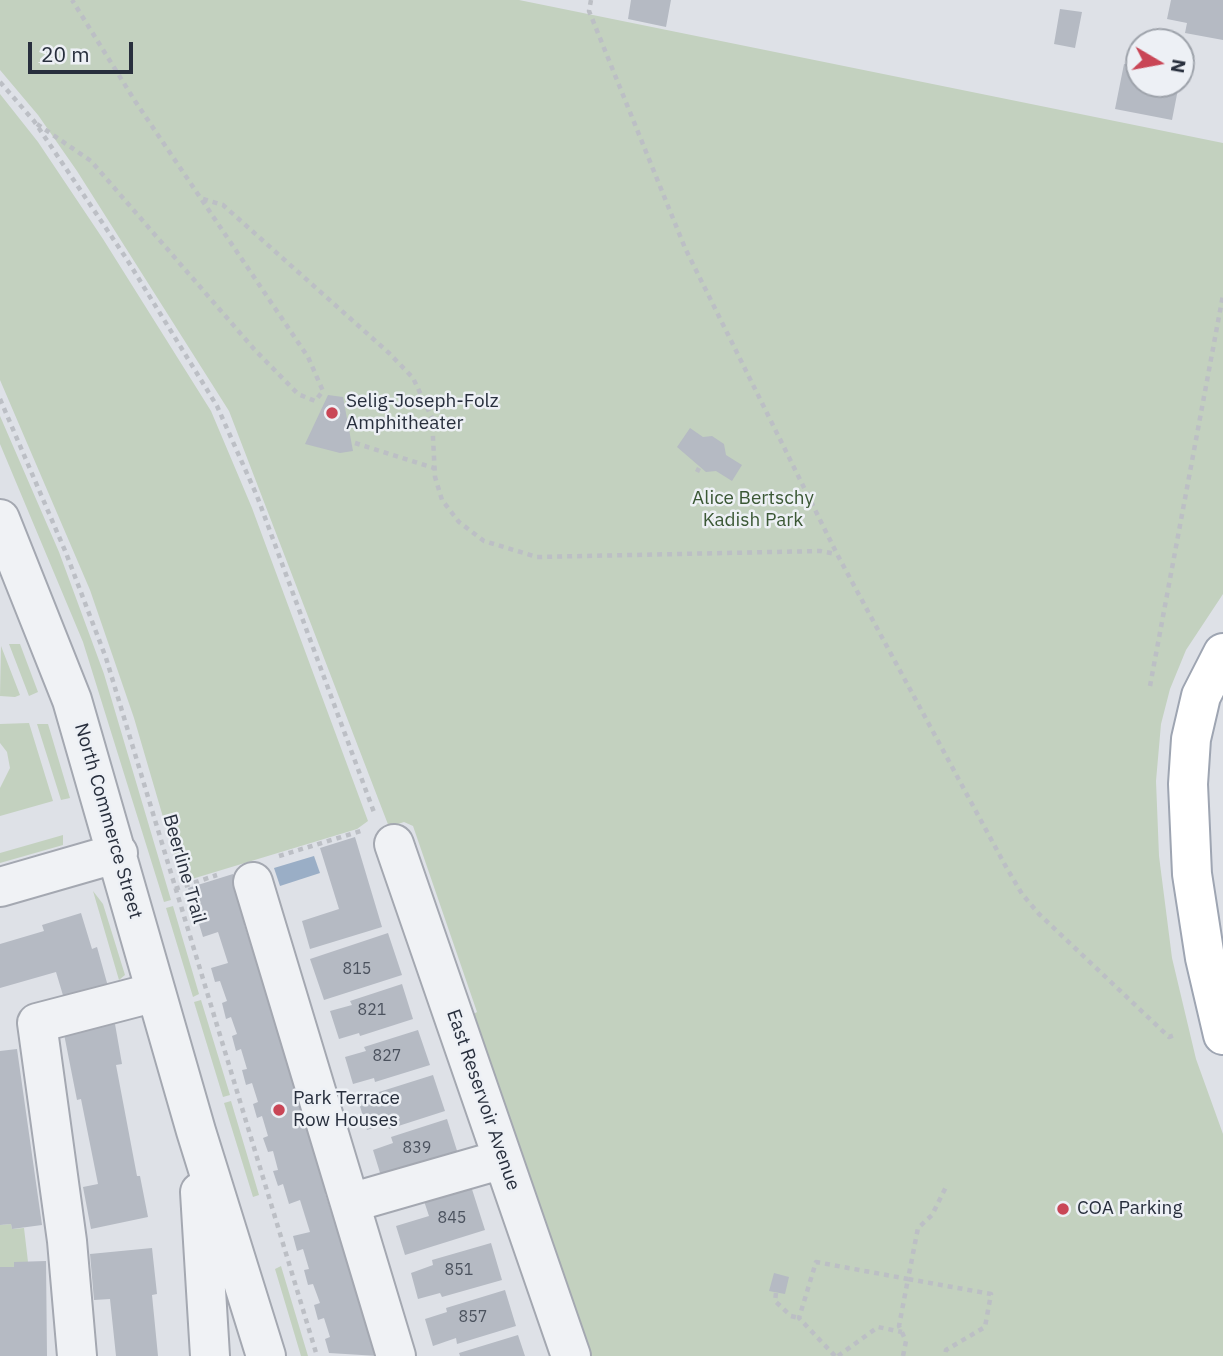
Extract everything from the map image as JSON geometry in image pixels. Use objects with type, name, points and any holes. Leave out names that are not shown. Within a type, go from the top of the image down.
[{"type":"main road","points":[[1223,653],[1201,696],[1191,739],[1188,784],[1192,874],[1205,958],[1223,1035]]},
{"type":"street","name":"North Commerce Street","points":[[0,519],[65,680],[118,853],[196,1131],[266,1356]]},
{"type":"street","name":"East Reservoir Avenue","points":[[394,844],[571,1356]]},
{"type":"street","points":[[0,887],[118,853]]},
{"type":"street","points":[[253,881],[396,1356]]},
{"type":"street","points":[[77,1356],[67,1241],[37,1023],[156,992]]},
{"type":"street","name":"North Commerce Street","points":[[196,1131],[210,1356]]},
{"type":"street","points":[[350,1203],[503,1159]]},
{"type":"path","points":[[34,121],[91,161],[254,349],[298,394],[315,401],[323,391],[308,357],[128,91],[72,0]]},
{"type":"path","points":[[591,0],[590,10],[679,236],[837,554],[1021,894],[1170,1037],[1175,1035]]},
{"type":"path","points":[[0,82],[34,121],[133,269],[217,406],[257,496],[379,825],[394,844]]},
{"type":"path","points":[[202,199],[223,205],[389,353],[413,378],[432,418],[434,468],[442,500],[458,522],[484,541],[537,558],[820,551],[837,554]]},
{"type":"path","points":[[1150,686],[1223,295]]},
{"type":"path","name":"Beerline Trail","points":[[0,399],[66,553],[106,658],[317,1356]]},
{"type":"path","points":[[355,443],[434,468]]},
{"type":"path","points":[[175,889],[200,881]]},
{"type":"path","points":[[903,1356],[906,1341],[899,1326],[918,1228],[932,1215],[947,1185]]},
{"type":"path","points":[[799,1318],[816,1262],[990,1294],[985,1327],[946,1350],[945,1356]]},
{"type":"path","points":[[776,1293],[775,1301],[791,1315],[799,1318],[836,1356],[878,1327],[902,1332]]},
{"type":"green space","name":"Alice Bertschy Kadish Park","points":[[0,0],[519,0],[1223,143],[1223,594],[1186,650],[1170,689],[1161,724],[1156,781],[1159,856],[1172,958],[1196,1059],[1223,1134],[1223,1356],[588,1356],[472,1015],[477,1012],[413,826],[404,822],[389,827],[229,411],[77,171],[38,115],[0,70]]},
{"type":"green space","points":[[0,94],[38,142],[103,239],[211,411],[252,508],[368,821],[357,829],[182,882],[134,718],[90,590],[0,380]]},
{"type":"green space","points":[[0,416],[59,552],[104,674],[171,900],[164,902],[83,642],[0,444]]},
{"type":"green space","points":[[9,644],[20,644],[38,692],[29,696]]},
{"type":"green space","points":[[1,646],[20,695],[15,697],[0,696]]},
{"type":"green space","points":[[29,723],[53,801],[0,816],[0,788],[10,768],[7,752],[0,743],[0,724]]},
{"type":"green space","points":[[37,724],[48,724],[70,798],[61,800]]},
{"type":"green space","points":[[63,835],[63,845],[0,863],[0,853]]},
{"type":"green space","points":[[93,891],[103,904],[125,975],[119,980]]},
{"type":"green space","points":[[173,906],[199,994],[193,997],[166,908]]},
{"type":"green space","points":[[201,1000],[230,1095],[223,1097],[194,1002]]},
{"type":"green space","points":[[231,1101],[259,1195],[253,1197],[224,1103]]},
{"type":"green space","points":[[11,1224],[12,1229],[24,1228],[28,1262],[14,1262],[14,1267],[0,1267],[0,1225]]},
{"type":"green space","points":[[281,1266],[308,1356],[301,1356],[275,1269]]},
{"type":"water","points":[[314,856],[320,873],[280,886],[274,868]]},
{"type":"building","points":[[631,0],[671,0],[666,27],[628,19]]},
{"type":"building","points":[[1171,0],[1223,0],[1223,40],[1195,35],[1195,28],[1186,28],[1187,23],[1167,19]]},
{"type":"building","points":[[1060,9],[1082,12],[1075,48],[1054,44]]},
{"type":"building","points":[[1124,64],[1125,98],[1176,98],[1172,120],[1115,109]]},
{"type":"building","name":"Selig-Joseph-Folz Amphitheater","points":[[328,395],[343,397],[353,451],[340,453],[305,444]]},
{"type":"building","points":[[690,428],[703,437],[712,436],[724,444],[726,455],[742,465],[732,481],[716,471],[706,472],[677,447]]},
{"type":"building","points":[[355,837],[382,927],[310,949],[302,921],[339,909],[320,848]]},
{"type":"building","name":"Park Terrace Row Houses","points":[[233,874],[248,923],[244,924],[254,955],[256,954],[330,1191],[325,1193],[378,1356],[329,1353],[325,1339],[330,1337],[324,1318],[318,1320],[314,1305],[320,1303],[313,1284],[308,1285],[304,1270],[309,1269],[303,1249],[297,1251],[293,1236],[310,1232],[300,1200],[289,1204],[283,1184],[278,1186],[273,1171],[278,1170],[273,1151],[268,1152],[263,1138],[268,1136],[262,1116],[257,1118],[253,1104],[258,1102],[252,1083],[246,1085],[242,1070],[247,1069],[241,1049],[236,1051],[232,1036],[237,1034],[231,1017],[226,1019],[222,1003],[227,1001],[220,981],[215,982],[211,968],[228,963],[218,932],[203,937],[188,888]]},
{"type":"building","points":[[81,913],[92,949],[97,947],[109,990],[65,1002],[56,972],[0,988],[0,944],[44,931],[42,925]]},
{"type":"building","points":[[388,933],[402,975],[324,1000],[310,959]]},
{"type":"building","points":[[402,984],[413,1019],[360,1036],[359,1033],[339,1039],[330,1011],[352,1005],[350,1001]]},
{"type":"building","points":[[115,1024],[122,1064],[116,1065],[137,1176],[140,1176],[148,1217],[91,1229],[83,1187],[98,1184],[81,1099],[77,1100],[64,1034]]},
{"type":"building","points":[[418,1030],[430,1065],[375,1082],[374,1078],[353,1084],[345,1057],[366,1051],[364,1047]]},
{"type":"building","points":[[17,1049],[42,1225],[12,1229],[11,1224],[0,1225],[0,1051]]},
{"type":"building","points":[[433,1075],[445,1111],[389,1129],[388,1123],[367,1130],[359,1103],[380,1096],[379,1092]]},
{"type":"building","points":[[447,1119],[459,1157],[381,1176],[373,1150],[393,1143],[391,1137]]},
{"type":"building","points":[[470,1183],[485,1230],[405,1255],[396,1226],[429,1216],[423,1198]]},
{"type":"building","points":[[491,1243],[502,1280],[442,1297],[440,1293],[418,1299],[411,1273],[433,1265],[432,1260]]},
{"type":"building","points":[[152,1248],[157,1294],[152,1295],[158,1356],[116,1356],[110,1299],[94,1300],[90,1254]]},
{"type":"building","points":[[46,1261],[47,1356],[0,1356],[0,1267],[14,1267],[14,1262]]},
{"type":"building","points":[[774,1273],[789,1277],[785,1294],[769,1291]]},
{"type":"building","points":[[505,1290],[516,1326],[457,1344],[456,1338],[433,1346],[425,1319],[447,1312],[446,1308]]},
{"type":"building","points":[[518,1335],[525,1356],[460,1356],[459,1353]]},
{"type":"place","name":"Selig-Joseph-Folz Amphitheater","points":[[332,413]]},
{"type":"place","name":"Park Terrace Row Houses","points":[[279,1110]]},
{"type":"place","name":"COA Parking","points":[[1063,1209]]}]
